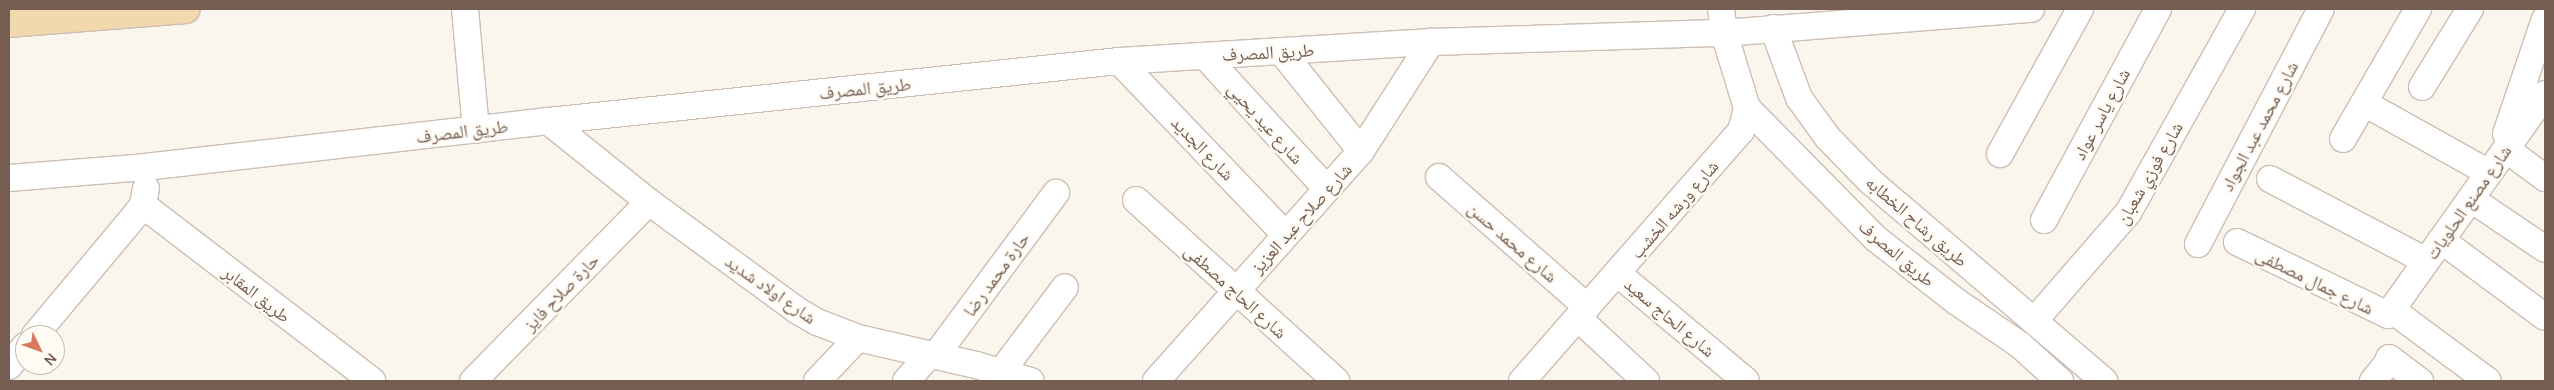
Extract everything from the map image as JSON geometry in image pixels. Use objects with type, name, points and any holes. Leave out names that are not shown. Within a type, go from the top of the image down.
[{"type":"main road","points":[[9,23],[179,9]]},
{"type":"street","points":[[465,9],[476,130]]},
{"type":"street","name":"طريق المصرف","points":[[9,178],[145,167],[548,121],[1119,61],[1432,42],[1722,21],[1773,28],[2032,9]]},
{"type":"street","points":[[2000,154],[2080,9]]},
{"type":"street","name":"شارع ياسر عواد","points":[[2044,220],[2158,9]]},
{"type":"street","name":"شارع فوزي شعبان","points":[[2034,321],[2128,213],[2242,9]]},
{"type":"street","name":"شارع محمد عبد الجواد","points":[[2198,244],[2321,9]]},
{"type":"street","points":[[2343,139],[2418,9]]},
{"type":"street","points":[[2422,87],[2470,9]]},
{"type":"street","points":[[2497,162],[2545,19]]},
{"type":"street","points":[[1722,21],[1747,108]]},
{"type":"street","name":"طريق رشاح الخطابه","points":[[1773,28],[1799,98],[1828,138],[1877,187],[2104,381]]},
{"type":"street","name":"شارع صلاح عبد العزيز","points":[[1156,381],[1361,150],[1432,42]]},
{"type":"street","points":[[1281,52],[1361,150]]},
{"type":"street","name":"شارع عيد يحيي","points":[[1205,56],[1327,189]]},
{"type":"street","name":"شارع الجديد","points":[[1119,61],[1286,235]]},
{"type":"street","points":[[2364,103],[2497,162],[2545,178]]},
{"type":"street","name":"شارع مصنع الحلويات","points":[[2392,310],[2497,162],[2543,103]]},
{"type":"street","name":"طريق المصرف","points":[[1747,108],[1874,238],[1957,302],[2020,345],[2060,381]]},
{"type":"street","name":"شارع ورشه الخشب","points":[[1522,381],[1732,142],[1741,131],[1747,108]]},
{"type":"street","name":"شارع اولاد شديد","points":[[548,121],[649,202],[798,311],[831,328],[858,338],[933,354],[1031,381]]},
{"type":"street","points":[[1817,180],[1845,155]]},
{"type":"street","points":[[43,325],[143,205],[146,196],[145,167]]},
{"type":"street","name":"شارع محمد حسن","points":[[1439,177],[1583,312],[1646,381]]},
{"type":"street","points":[[2270,179],[2426,261]]},
{"type":"street","name":"حارة محمد رضا","points":[[906,381],[933,354],[1056,193]]},
{"type":"street","points":[[2471,199],[2545,249]]},
{"type":"street","name":"شارع الحاج مصطفى","points":[[1136,200],[1336,381]]},
{"type":"street","name":"حارة صلاح فايز","points":[[473,381],[649,202]]},
{"type":"street","name":"طريق المقابر","points":[[143,205],[278,311],[372,381]]},
{"type":"street","points":[[2441,240],[2545,317]]},
{"type":"street","name":"شارع جمال مصطفى","points":[[2237,242],[2384,315],[2388,315],[2392,310]]},
{"type":"street","name":"شارع الحاج سعيد","points":[[1618,273],[1746,381]]},
{"type":"street","points":[[1001,372],[1065,287]]},
{"type":"street","points":[[2392,310],[2488,381]]},
{"type":"street","points":[[816,381],[858,338]]},
{"type":"street","points":[[2373,381],[2390,359],[2420,381]]}]
